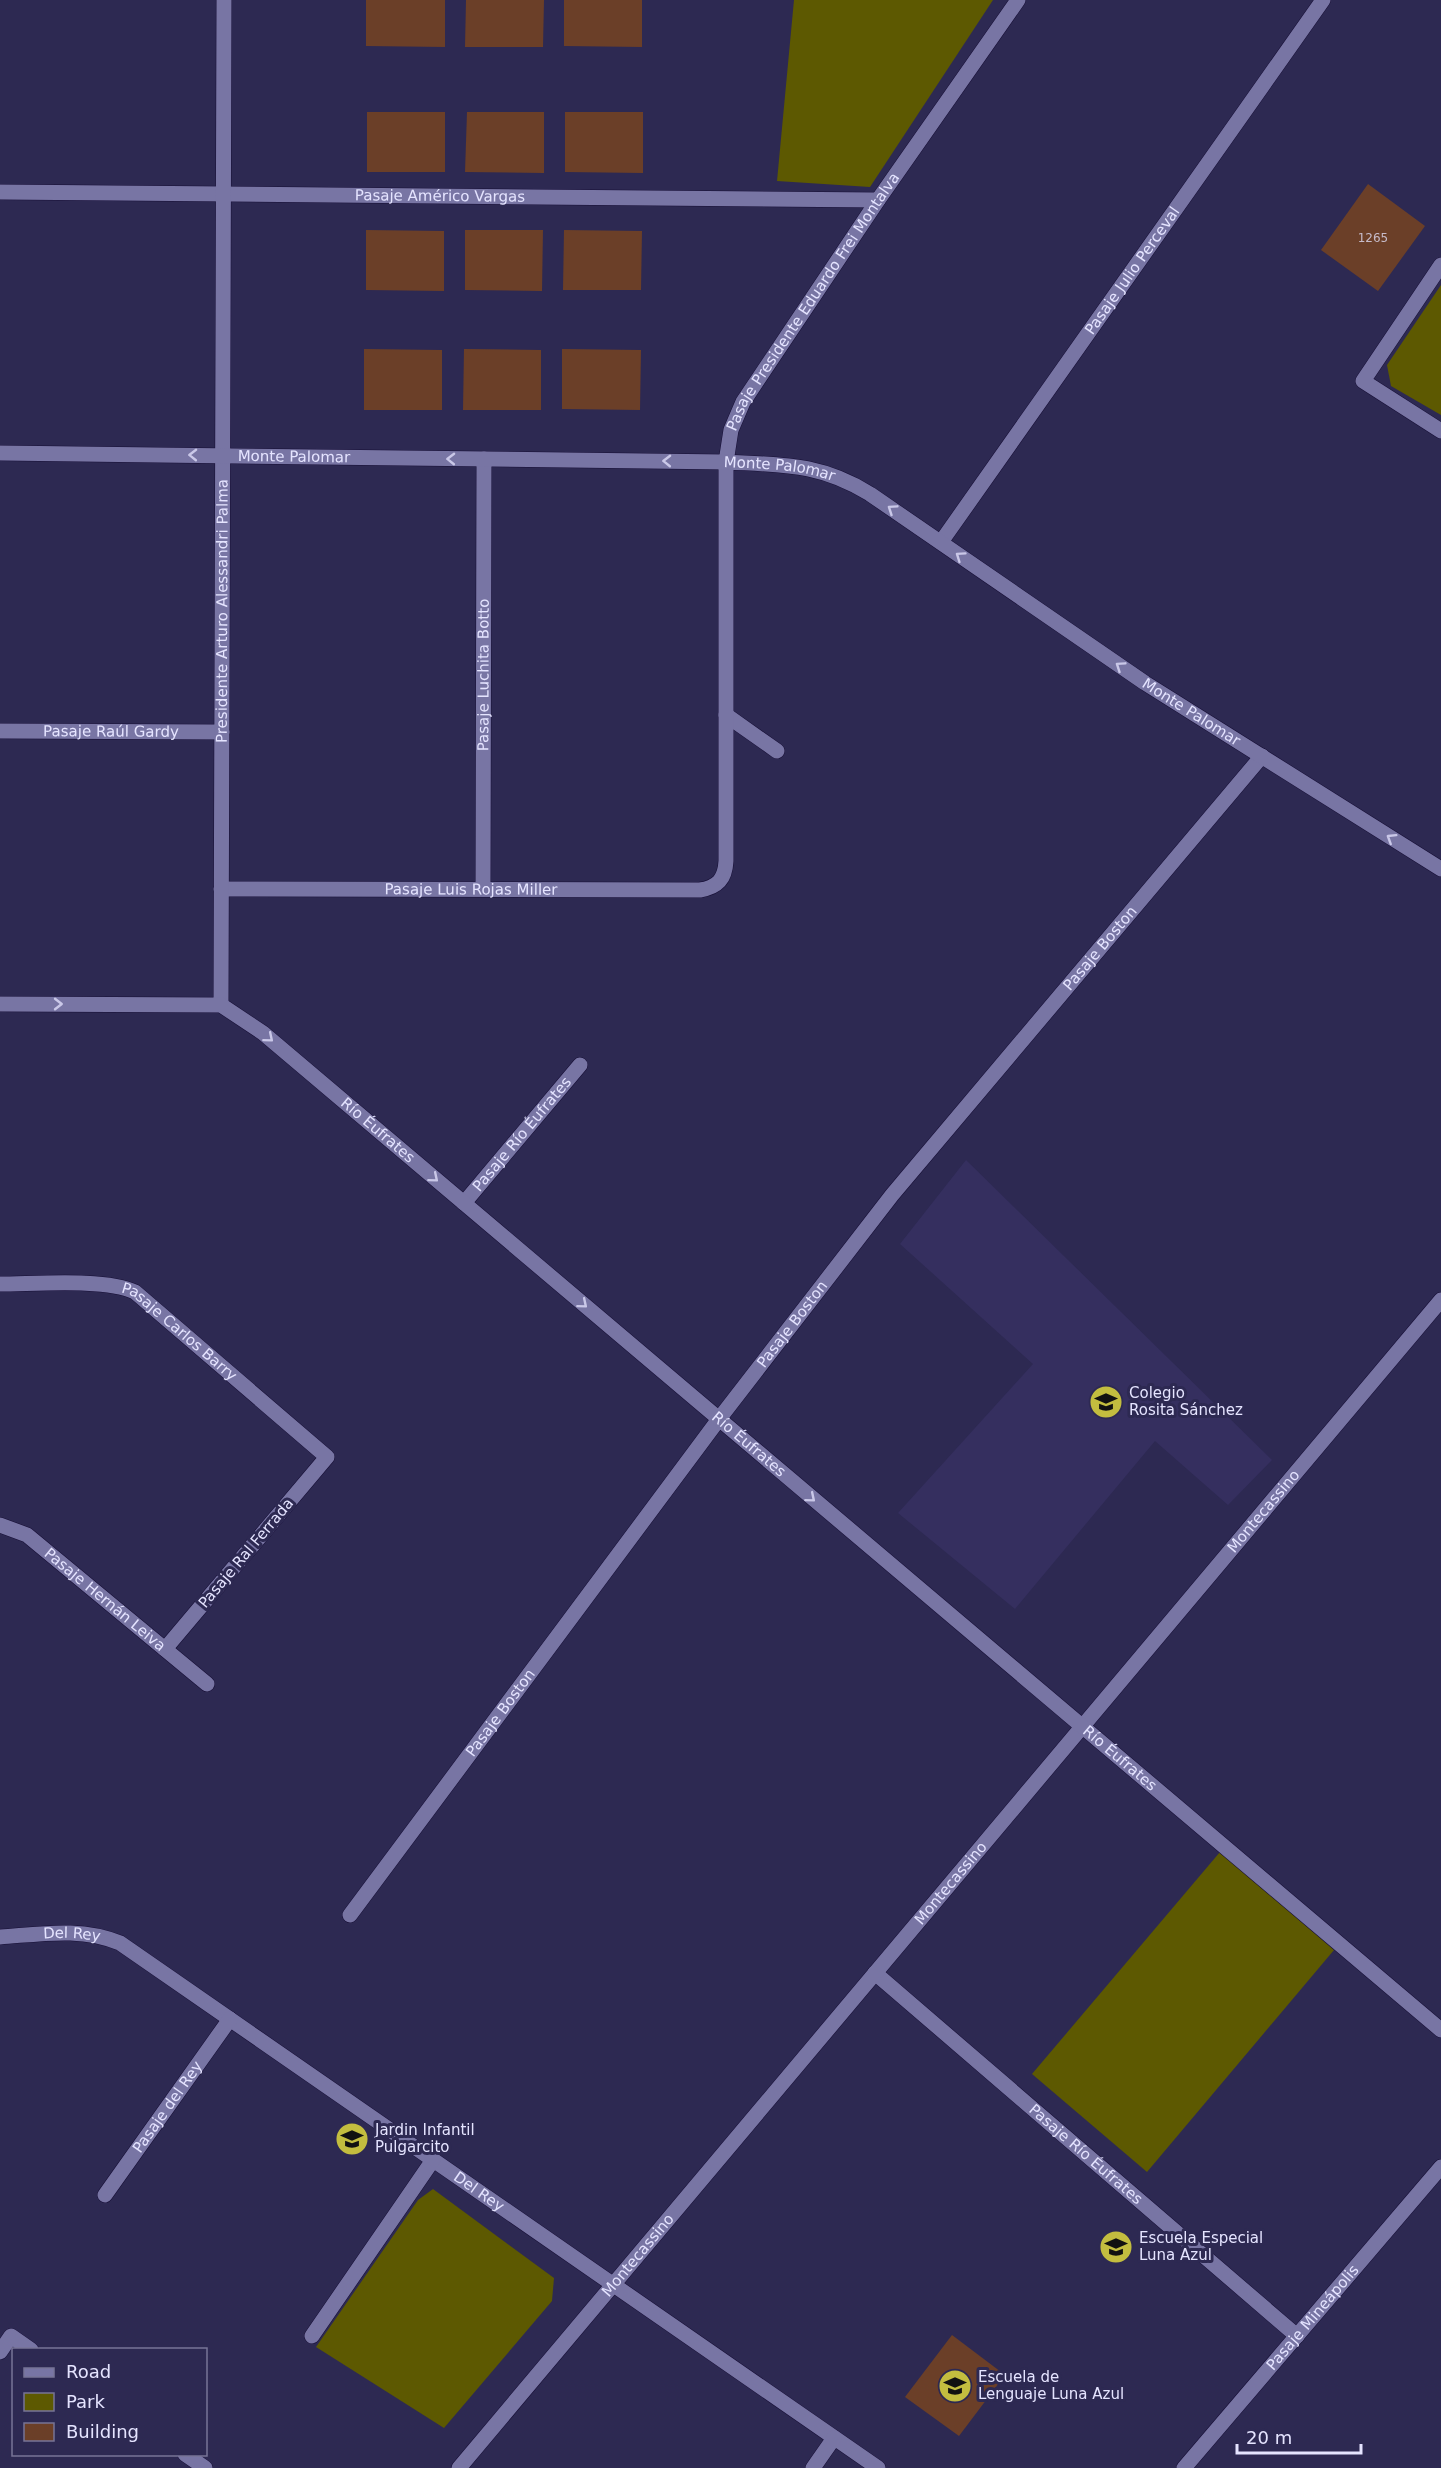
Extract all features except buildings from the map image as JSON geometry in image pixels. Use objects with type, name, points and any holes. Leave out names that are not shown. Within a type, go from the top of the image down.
[{"type":"street","name":"Presidente Arturo Alessandri Palma","points":[[221,1005],[224,0]]},
{"type":"street","name":"Pasaje Presidente Eduardo Frei Montalva","points":[[721,881],[726,861],[726,462],[731,430],[743,402],[878,200],[1018,0]]},
{"type":"street","name":"Pasaje Julio Perceval","points":[[941,542],[1323,0]]},
{"type":"street","name":"Pasaje Américo Vargas","points":[[0,192],[878,200]]},
{"type":"street","points":[[1441,265],[1363,381],[1441,431]]},
{"type":"street","name":"Monte Palomar","points":[[0,453],[726,462],[791,465],[830,473],[870,494],[1136,677],[1441,869]]},
{"type":"street","name":"Pasaje Luchita Botto","points":[[483,889],[484,459]]},
{"type":"street","points":[[726,715],[777,751]]},
{"type":"street","name":"Pasaje Raúl Gardy","points":[[0,731],[222,732]]},
{"type":"street","name":"Pasaje Boston","points":[[350,1915],[719,1419],[892,1195],[1262,756]]},
{"type":"street","name":"Pasaje Luis Rojas Miller","points":[[221,889],[700,890],[712,888],[721,881]]},
{"type":"street","points":[[0,1004],[221,1005]]},
{"type":"street","name":"Río Éufrates","points":[[221,1005],[263,1033],[1441,2030]]},
{"type":"street","name":"Pasaje Río Éufrates","points":[[464,1203],[580,1065]]},
{"type":"street","name":"Pasaje Carlos Barry","points":[[0,1284],[106,1284],[135,1292],[327,1457]]},
{"type":"street","name":"Montecassino","points":[[459,2468],[1441,1300]]},
{"type":"street","name":"Pasaje Ral Ferrada","points":[[165,1649],[327,1457]]},
{"type":"street","name":"Pasaje Hernán Leiva","points":[[0,1525],[27,1535],[207,1684]]},
{"type":"street","name":"Del Rey","points":[[0,1937],[63,1932],[102,1936],[136,1954],[878,2468]]},
{"type":"street","name":"Pasaje Río Éufrates","points":[[875,1973],[1297,2336]]},
{"type":"street","name":"Pasaje del Rey","points":[[105,2195],[230,2019]]},
{"type":"street","points":[[312,2336],[433,2160]]},
{"type":"street","name":"Pasaje Mineápolis","points":[[1184,2468],[1441,2167]]},
{"type":"street","points":[[0,2352],[11,2336],[29,2348]]},
{"type":"street","points":[[813,2468],[834,2438]]},
{"type":"street","points":[[188,2456],[205,2468]]},
{"type":"shaded area","name":"Colegio Rosita Sánchez","points":[[966,1160],[1272,1460],[1228,1505],[1155,1441],[1015,1609],[898,1513],[1033,1364],[900,1244]]},
{"type":"green space","points":[[794,0],[993,0],[870,187],[777,181]]},
{"type":"green space","points":[[1441,285],[1441,415],[1391,386],[1387,365]]},
{"type":"green space","points":[[1220,1852],[1334,1950],[1147,2172],[1032,2074]]},
{"type":"green space","points":[[433,2189],[554,2278],[552,2301],[444,2428],[316,2347],[418,2200]]},
{"type":"place","name":"Colegio Rosita Sánchez","points":[[1106,1402]]},
{"type":"place","name":"Jardin Infantil Pulgarcito","points":[[352,2139]]},
{"type":"place","name":"Escuela Especial Luna Azul","points":[[1116,2247]]},
{"type":"place","name":"Escuela de Lenguaje Luna Azul","points":[[955,2386]]}]
